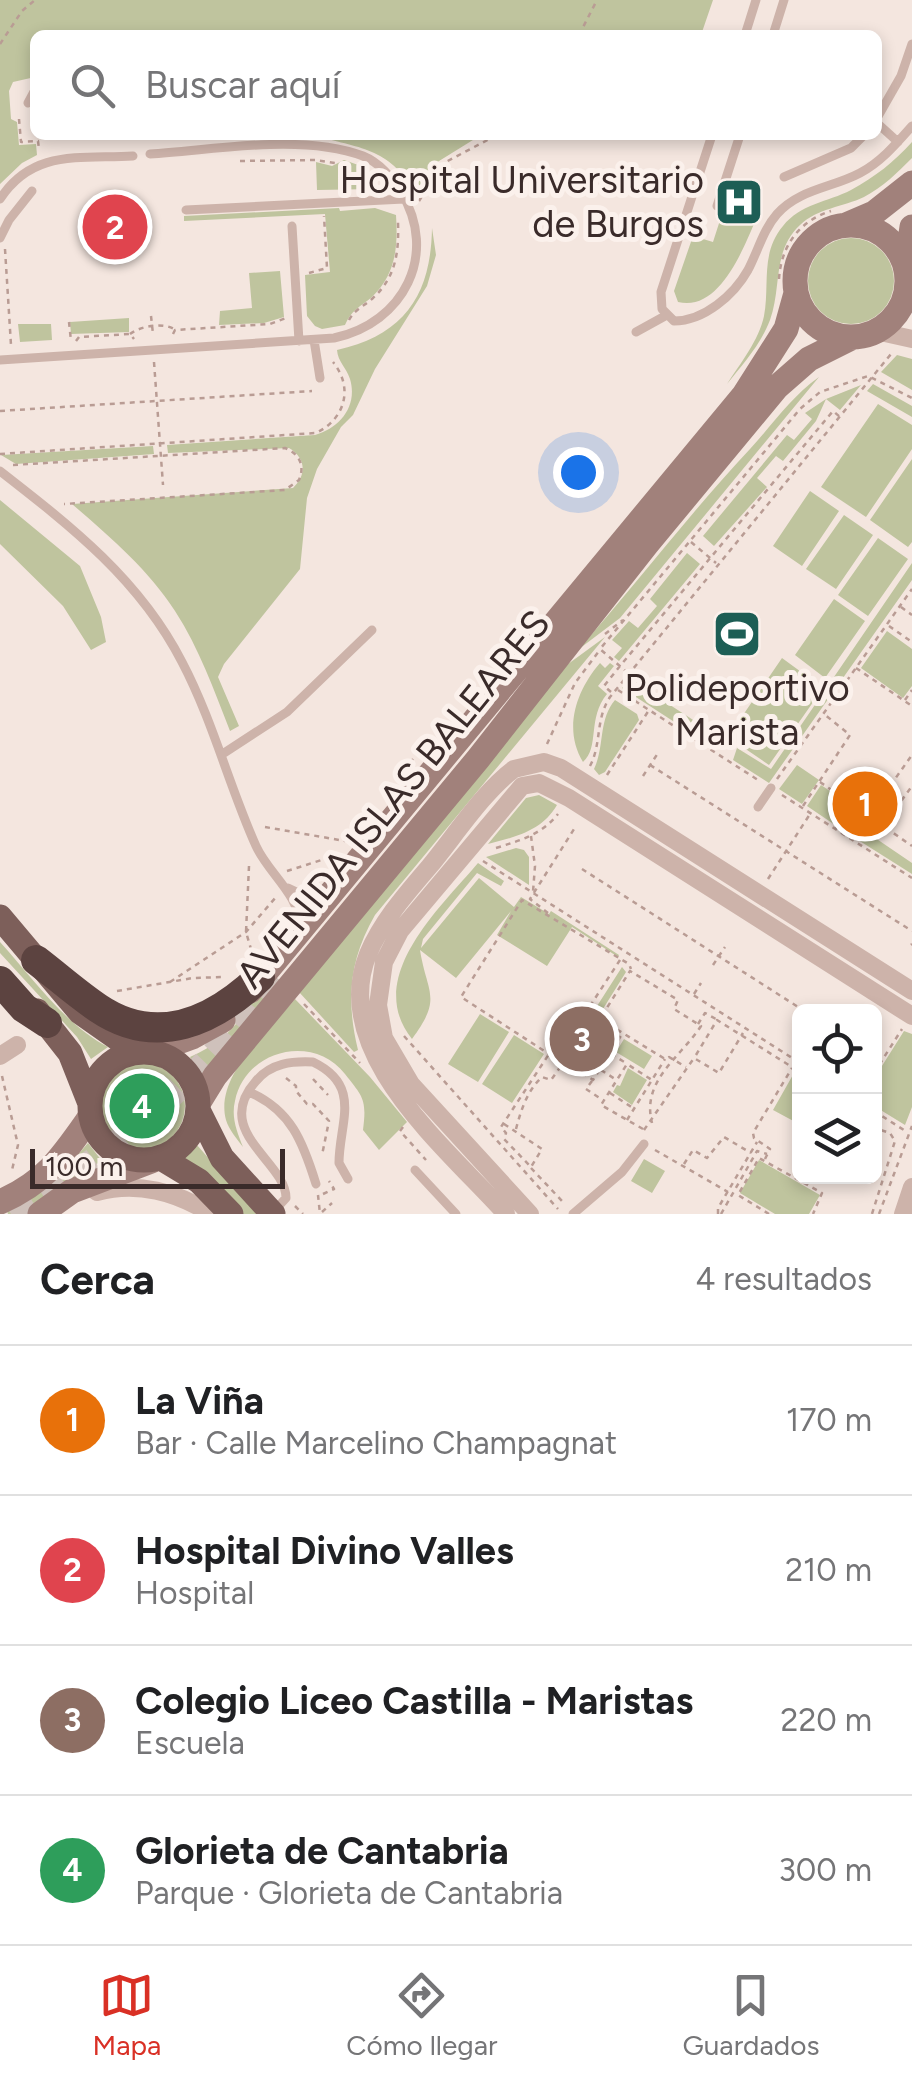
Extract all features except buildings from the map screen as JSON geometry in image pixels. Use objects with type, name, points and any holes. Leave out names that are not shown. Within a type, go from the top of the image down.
[{"type":"highway","points":[[36,960],[99,1009],[132,1024],[160,1028],[188,1024],[224,1008],[267,975]]},
{"type":"highway","points":[[0,980],[24,1008],[46,1023]]},
{"type":"main road","points":[[912,183],[874,213],[820,234],[803,251],[795,274],[796,293],[807,316],[838,336],[874,339],[892,319],[908,287],[912,226]]},
{"type":"main road","points":[[846,225],[868,227],[886,236],[899,250],[908,287]]},
{"type":"main road","name":"AVENIDA ISLAS BALEARES","points":[[199,1107],[215,1076],[478,759],[765,366],[786,329],[796,293]]},
{"type":"main road","name":"AVENIDA ISLAS BALEARES","points":[[267,975],[334,888],[777,387],[810,359],[874,339]]},
{"type":"main road","name":"AVENIDA ISLAS BALEARES","points":[[144,1052],[192,1038],[226,1018],[240,1004],[484,731],[638,540]]},
{"type":"main road","points":[[0,917],[80,1012],[144,1052],[178,1063],[196,1088],[199,1107],[222,1158],[272,1214]]},
{"type":"main road","points":[[0,967],[78,1068],[98,1136],[112,1151],[130,1159],[156,1159],[199,1181],[230,1214]]},
{"type":"main road","points":[[0,1202],[40,1182],[59,1162],[90,1109],[94,1083],[105,1068],[120,1057],[144,1052]]},
{"type":"main road","points":[[43,1214],[72,1191],[156,1159],[186,1141],[199,1107]]},
{"type":"street","points":[[874,339],[912,339]]},
{"type":"street","points":[[506,1214],[386,1079],[363,1026],[362,977],[368,954],[388,918],[468,820],[508,774],[520,766],[544,756],[583,776],[603,795],[912,991]]},
{"type":"street","points":[[530,1214],[411,1084],[384,1038],[378,1006],[384,962],[400,930],[516,790],[528,783],[548,786],[566,802],[591,812],[909,1020]]},
{"type":"street","points":[[591,812],[603,795]]},
{"type":"street","points":[[0,1056],[17,1046]]},
{"type":"street","points":[[43,1214],[91,1193],[122,1186],[167,1193],[211,1214]]},
{"type":"street","points":[[903,1214],[912,1187]]},
{"type":"lane","points":[[747,30],[756,0]]},
{"type":"lane","points":[[774,30],[784,0]]},
{"type":"lane","points":[[882,111],[901,76],[912,44]]},
{"type":"lane","points":[[28,103],[30,99]]},
{"type":"lane","points":[[882,125],[898,142]]},
{"type":"lane","points":[[710,140],[661,292],[666,316],[674,321],[687,320],[725,298],[747,272],[767,228],[785,206],[799,196],[859,174],[880,160],[912,126]]},
{"type":"lane","points":[[300,140],[305,145]]},
{"type":"lane","points":[[717,206],[738,140]]},
{"type":"lane","points":[[784,177],[851,148],[859,140]]},
{"type":"lane","points":[[0,360],[153,346],[299,342],[346,336],[376,320],[402,292],[413,272],[418,252],[411,210],[384,170],[373,161],[345,150],[305,145],[150,154]]},
{"type":"lane","points":[[0,199],[19,175],[39,163],[133,156]]},
{"type":"lane","points":[[0,238],[32,191]]},
{"type":"lane","points":[[186,210],[404,198]]},
{"type":"lane","points":[[292,226],[299,342]]},
{"type":"lane","points":[[636,332],[666,316]]},
{"type":"lane","points":[[314,340],[320,378]]},
{"type":"lane","points":[[5,468],[81,534],[132,587],[166,634],[184,664],[258,850],[296,906],[298,930]]},
{"type":"lane","points":[[221,755],[287,712],[372,630]]},
{"type":"lane","points":[[758,807],[771,788]]},
{"type":"lane","points":[[282,884],[305,896],[334,888]]},
{"type":"lane","points":[[272,1214],[286,1198],[286,1188],[246,1131],[243,1111],[249,1092],[268,1070],[282,1064],[313,1062],[337,1081],[346,1100],[338,1159],[348,1179]]},
{"type":"lane","points":[[249,1092],[287,1116],[300,1137],[316,1184]]},
{"type":"lane","points":[[573,1214],[622,1172],[644,1144]]},
{"type":"lane","points":[[416,1170],[456,1214]]},
{"type":"path","points":[[0,44],[22,11],[35,0]]},
{"type":"path","points":[[582,30],[597,0]]},
{"type":"path","points":[[19,119],[21,142],[38,141],[39,156]]},
{"type":"path","points":[[411,210],[442,164],[487,140]]},
{"type":"path","points":[[237,158],[242,163],[315,160],[333,165],[344,158]]},
{"type":"path","points":[[303,275],[327,268],[324,215]]},
{"type":"path","points":[[346,326],[351,314],[375,296],[390,277],[399,244],[398,215]]},
{"type":"path","points":[[0,258],[5,247],[11,347],[0,348]]},
{"type":"path","points":[[151,316],[163,485]]},
{"type":"path","points":[[69,322],[71,343],[79,337],[130,334],[137,328],[152,326],[175,330],[270,324],[288,316]]},
{"type":"path","points":[[130,334],[153,346],[167,340],[175,330]]},
{"type":"path","points":[[650,710],[608,775],[583,776],[596,754],[599,716],[612,694],[873,376],[874,339]]},
{"type":"path","points":[[544,756],[575,683],[600,649],[800,410],[820,392],[873,376],[912,398]]},
{"type":"path","points":[[0,411],[312,392]]},
{"type":"path","points":[[612,694],[604,686],[620,666],[833,411],[840,416]]},
{"type":"path","points":[[0,454],[160,444]]},
{"type":"path","points":[[5,468],[285,448],[300,460],[302,473],[296,484],[285,490],[67,503]]},
{"type":"path","points":[[690,542],[718,564]]},
{"type":"path","points":[[771,788],[912,588]]},
{"type":"path","points":[[900,606],[912,615]]},
{"type":"path","points":[[887,624],[912,642]]},
{"type":"path","points":[[600,649],[629,674]]},
{"type":"path","points":[[856,668],[912,706]]},
{"type":"path","points":[[904,701],[912,690]]},
{"type":"path","points":[[802,807],[850,734],[824,714]]},
{"type":"path","points":[[408,764],[443,724]]},
{"type":"path","points":[[643,776],[658,753]]},
{"type":"path","points":[[852,839],[912,756]]},
{"type":"path","points":[[650,765],[912,931]]},
{"type":"path","points":[[820,782],[912,846]]},
{"type":"path","points":[[884,826],[912,786]]},
{"type":"path","points":[[489,850],[545,828],[566,802],[576,819],[575,830],[530,899],[548,914]]},
{"type":"path","points":[[762,888],[810,812]]},
{"type":"path","points":[[836,829],[839,824],[852,832],[863,824]]},
{"type":"path","points":[[258,826],[346,841],[330,858],[286,872]]},
{"type":"path","points":[[531,836],[533,893]]},
{"type":"path","points":[[476,857],[792,1057]]},
{"type":"path","points":[[256,869],[250,859],[246,932],[256,967],[267,975]]},
{"type":"path","points":[[582,869],[794,1004]]},
{"type":"path","points":[[169,983],[246,932],[277,898]]},
{"type":"path","points":[[593,1080],[461,997],[522,900],[628,964],[630,971],[678,1000],[674,1010],[701,1026],[688,1046],[679,1050],[648,1097],[652,1123]]},
{"type":"path","points":[[496,939],[504,945]]},
{"type":"path","points":[[712,965],[725,947]]},
{"type":"path","points":[[556,1194],[505,1140],[501,1128],[549,1054],[566,1059],[588,1024],[590,1006],[620,960]]},
{"type":"path","points":[[571,1065],[630,971]]},
{"type":"path","points":[[115,992],[222,976]]},
{"type":"path","points":[[666,993],[673,982]]},
{"type":"path","points":[[693,995],[701,983]]},
{"type":"path","points":[[462,991],[471,996]]},
{"type":"path","points":[[306,1006],[356,1061]]},
{"type":"path","points":[[698,1024],[705,1013],[792,1068],[754,1133],[770,1149],[766,1157]]},
{"type":"path","points":[[600,1019],[687,1068]]},
{"type":"path","points":[[627,1064],[601,1104],[644,1130],[717,1020]]},
{"type":"path","points":[[882,1061],[909,1020]]},
{"type":"path","points":[[396,1026],[563,1214]]},
{"type":"path","points":[[580,1097],[623,1033]]},
{"type":"path","points":[[694,1058],[719,1073],[742,1035]]},
{"type":"path","points":[[610,1053],[652,1080]]},
{"type":"path","points":[[626,1121],[665,1059]]},
{"type":"path","points":[[516,1131],[522,1106],[538,1080],[550,1080],[563,1064]]},
{"type":"path","points":[[599,1069],[617,1080]]},
{"type":"path","points":[[0,1070],[18,1144],[12,1172]]},
{"type":"path","points":[[293,1074],[279,1079],[288,1078],[296,1091],[329,1121],[322,1147],[324,1161],[334,1118]]},
{"type":"path","points":[[306,1075],[320,1084],[330,1100]]},
{"type":"path","points":[[586,1089],[604,1101]]},
{"type":"path","points":[[609,1093],[634,1109]]},
{"type":"path","points":[[882,1116],[909,1134]]},
{"type":"path","points":[[409,1122],[400,1131],[426,1160]]},
{"type":"path","points":[[504,1124],[542,1149],[531,1167]]},
{"type":"path","points":[[876,1214],[882,1208],[912,1126]]},
{"type":"path","points":[[876,1214],[894,1136],[882,1131]]},
{"type":"path","points":[[683,1166],[693,1150],[707,1158],[724,1137],[751,1153]]},
{"type":"path","points":[[720,1214],[728,1192],[758,1141]]},
{"type":"path","points":[[644,1144],[728,1192]]},
{"type":"path","points":[[720,1214],[757,1151],[822,1193],[813,1214]]},
{"type":"path","points":[[890,1156],[900,1160]]},
{"type":"path","points":[[766,1157],[758,1158],[738,1195],[769,1214]]},
{"type":"path","points":[[320,1213],[317,1194],[334,1190],[328,1174],[337,1187]]},
{"type":"path","points":[[320,1213],[332,1203]]},
{"type":"green space","points":[[0,0],[713,0],[703,30],[30,30],[30,78],[13,82],[9,91],[11,119],[17,122],[19,145],[36,144],[37,155],[0,184]]},
{"type":"green space","points":[[332,140],[473,140],[431,166],[416,193],[394,166],[359,147]]},
{"type":"green space","points":[[912,142],[912,158],[884,184],[864,197],[815,215],[791,235],[781,258],[774,308],[766,329],[727,384],[762,325],[768,258],[783,226],[806,208],[868,180]]},
{"type":"green space","points":[[344,160],[364,167],[376,178],[375,189],[317,190],[316,162],[332,166]]},
{"type":"green space","points":[[375,208],[396,215],[396,249],[386,279],[372,297],[353,312],[345,325],[322,329],[307,316],[305,275],[330,272],[325,214],[184,221],[184,216]]},
{"type":"green space","points":[[722,214],[754,224],[743,249],[726,277],[705,298],[692,303],[678,302],[674,291],[693,236],[713,242]]},
{"type":"green space","points":[[432,228],[436,255],[427,286],[375,369],[353,415],[341,427],[317,469],[307,498],[300,569],[224,664],[218,677],[239,726],[230,731],[199,654],[164,596],[127,554],[72,504],[293,488],[303,467],[289,448],[168,453],[167,445],[315,435],[332,427],[349,407],[352,389],[337,350],[380,334],[410,308],[426,273]]},
{"type":"green space","points":[[843,238],[859,238],[882,250],[891,264],[891,298],[882,312],[859,324],[843,324],[827,317],[815,305],[808,289],[808,273],[815,257],[827,245]]},
{"type":"green space","points":[[280,271],[284,317],[264,323],[219,325],[220,311],[252,308],[249,273]]},
{"type":"green space","points":[[129,318],[129,332],[71,334],[70,322]]},
{"type":"green space","points":[[18,324],[51,324],[52,340],[20,342]]},
{"type":"green space","points":[[897,355],[912,359],[912,390],[881,372]]},
{"type":"green space","points":[[819,377],[620,618],[579,649],[706,498],[783,411]]},
{"type":"green space","points":[[873,384],[912,406],[912,417],[867,391]]},
{"type":"green space","points":[[861,385],[840,410],[826,399]]},
{"type":"green space","points":[[826,399],[816,421],[783,461],[776,456],[757,478],[767,487],[714,546],[703,536],[787,435],[794,440],[812,419],[805,413]]},
{"type":"green space","points":[[878,404],[912,425],[912,449],[866,517],[821,487]]},
{"type":"green space","points":[[153,446],[154,454],[16,464],[1,455]]},
{"type":"green space","points":[[912,459],[912,542],[908,547],[870,520]]},
{"type":"green space","points":[[810,491],[839,511],[802,566],[773,546]]},
{"type":"green space","points":[[0,500],[80,566],[101,617],[106,642],[91,650],[63,606],[0,544]]},
{"type":"green space","points":[[844,515],[873,535],[836,589],[806,569]]},
{"type":"green space","points":[[878,538],[908,559],[868,616],[838,595]]},
{"type":"green space","points":[[687,553],[700,564],[619,661],[614,657],[622,648],[612,640],[629,621],[638,628],[657,606],[650,599]]},
{"type":"green space","points":[[912,563],[912,580],[769,783],[733,760],[737,748],[771,769]]},
{"type":"green space","points":[[834,599],[865,621],[825,678],[795,655]]},
{"type":"green space","points":[[887,631],[912,649],[912,686],[903,698],[861,668]]},
{"type":"green space","points":[[605,637],[375,915],[360,948],[352,981],[358,1050],[354,1052],[299,992],[564,667]]},
{"type":"green space","points":[[782,658],[823,688],[769,765],[728,737]]},
{"type":"green space","points":[[600,663],[605,668],[610,663],[614,666],[598,686],[607,694],[597,713],[591,748],[583,762],[574,737],[575,711],[584,686]]},
{"type":"green space","points":[[630,679],[724,740],[716,749],[622,688]]},
{"type":"green space","points":[[615,700],[637,714],[639,720],[605,772],[599,775],[594,769],[606,716]]},
{"type":"green space","points":[[797,765],[819,780],[802,804],[779,789]]},
{"type":"green space","points":[[821,785],[863,813],[852,828],[839,820],[835,825],[807,806]]},
{"type":"green space","points":[[539,795],[557,805],[544,821],[518,835],[488,844],[526,798]]},
{"type":"green space","points":[[862,829],[912,863],[912,874],[855,838]]},
{"type":"green space","points":[[516,848],[529,857],[529,885],[486,857]]},
{"type":"green space","points":[[478,863],[504,881],[501,886],[477,873],[423,939],[421,948],[479,878],[514,907],[521,897],[549,914],[551,911],[619,955],[572,927],[547,966],[497,935],[511,911],[456,978],[420,950],[430,1004],[412,1039],[399,1016],[396,992],[401,968],[427,922]]},
{"type":"green space","points":[[0,942],[63,1013],[108,1047],[91,1059],[77,1037],[0,953]]},
{"type":"green space","points":[[622,967],[626,972],[593,1025],[590,1017]]},
{"type":"green space","points":[[260,983],[274,996],[202,1075],[190,1057],[233,1028]]},
{"type":"green space","points":[[295,999],[407,1122],[379,1150],[363,1130],[362,1099],[345,1074],[331,1061],[299,1051],[266,1059],[241,1084],[234,1113],[243,1147],[229,1127],[224,1103],[236,1071]]},
{"type":"green space","points":[[480,1014],[509,1032],[478,1082],[448,1064]]},
{"type":"green space","points":[[603,1029],[615,1037],[603,1050],[591,1075],[579,1067]]},
{"type":"green space","points":[[904,1031],[912,1034],[912,1107],[905,1125],[882,1111],[882,1066]]},
{"type":"green space","points":[[514,1035],[544,1054],[512,1103],[482,1084]]},
{"type":"green space","points":[[624,1039],[652,1056],[644,1069],[616,1052]]},
{"type":"green space","points":[[134,1063],[150,1063],[173,1075],[182,1089],[182,1123],[173,1137],[150,1149],[134,1149],[118,1142],[106,1130],[99,1114],[99,1098],[106,1082],[118,1070]]},
{"type":"green space","points":[[628,1068],[647,1080],[632,1105],[613,1092]]},
{"type":"green space","points":[[792,1077],[792,1120],[773,1110]]},
{"type":"green space","points":[[88,1143],[102,1161],[67,1181],[28,1214],[8,1214],[6,1208],[57,1179]]},
{"type":"green space","points":[[197,1145],[257,1214],[243,1214],[204,1171],[182,1159]]},
{"type":"green space","points":[[644,1159],[665,1171],[652,1193],[631,1181]]},
{"type":"green space","points":[[759,1160],[792,1179],[792,1184],[801,1184],[820,1195],[809,1214],[775,1214],[740,1193]]},
{"type":"tunnel","points":[[11,1214],[86,1166],[157,1108],[222,1044],[279,976]]},
{"type":"place","name":"Hospital Universitario de Burgos","points":[[739,202]]},
{"type":"place","name":"Hospital Divino Valles","points":[[115,227]]},
{"type":"place","name":"Polideportivo Marista","points":[[737,634]]},
{"type":"place","name":"La Viña","points":[[865,804]]},
{"type":"place","name":"Colegio Liceo Castilla - Maristas","points":[[582,1039]]},
{"type":"place","name":"Glorieta de Cantabria","points":[[142,1106]]}]
